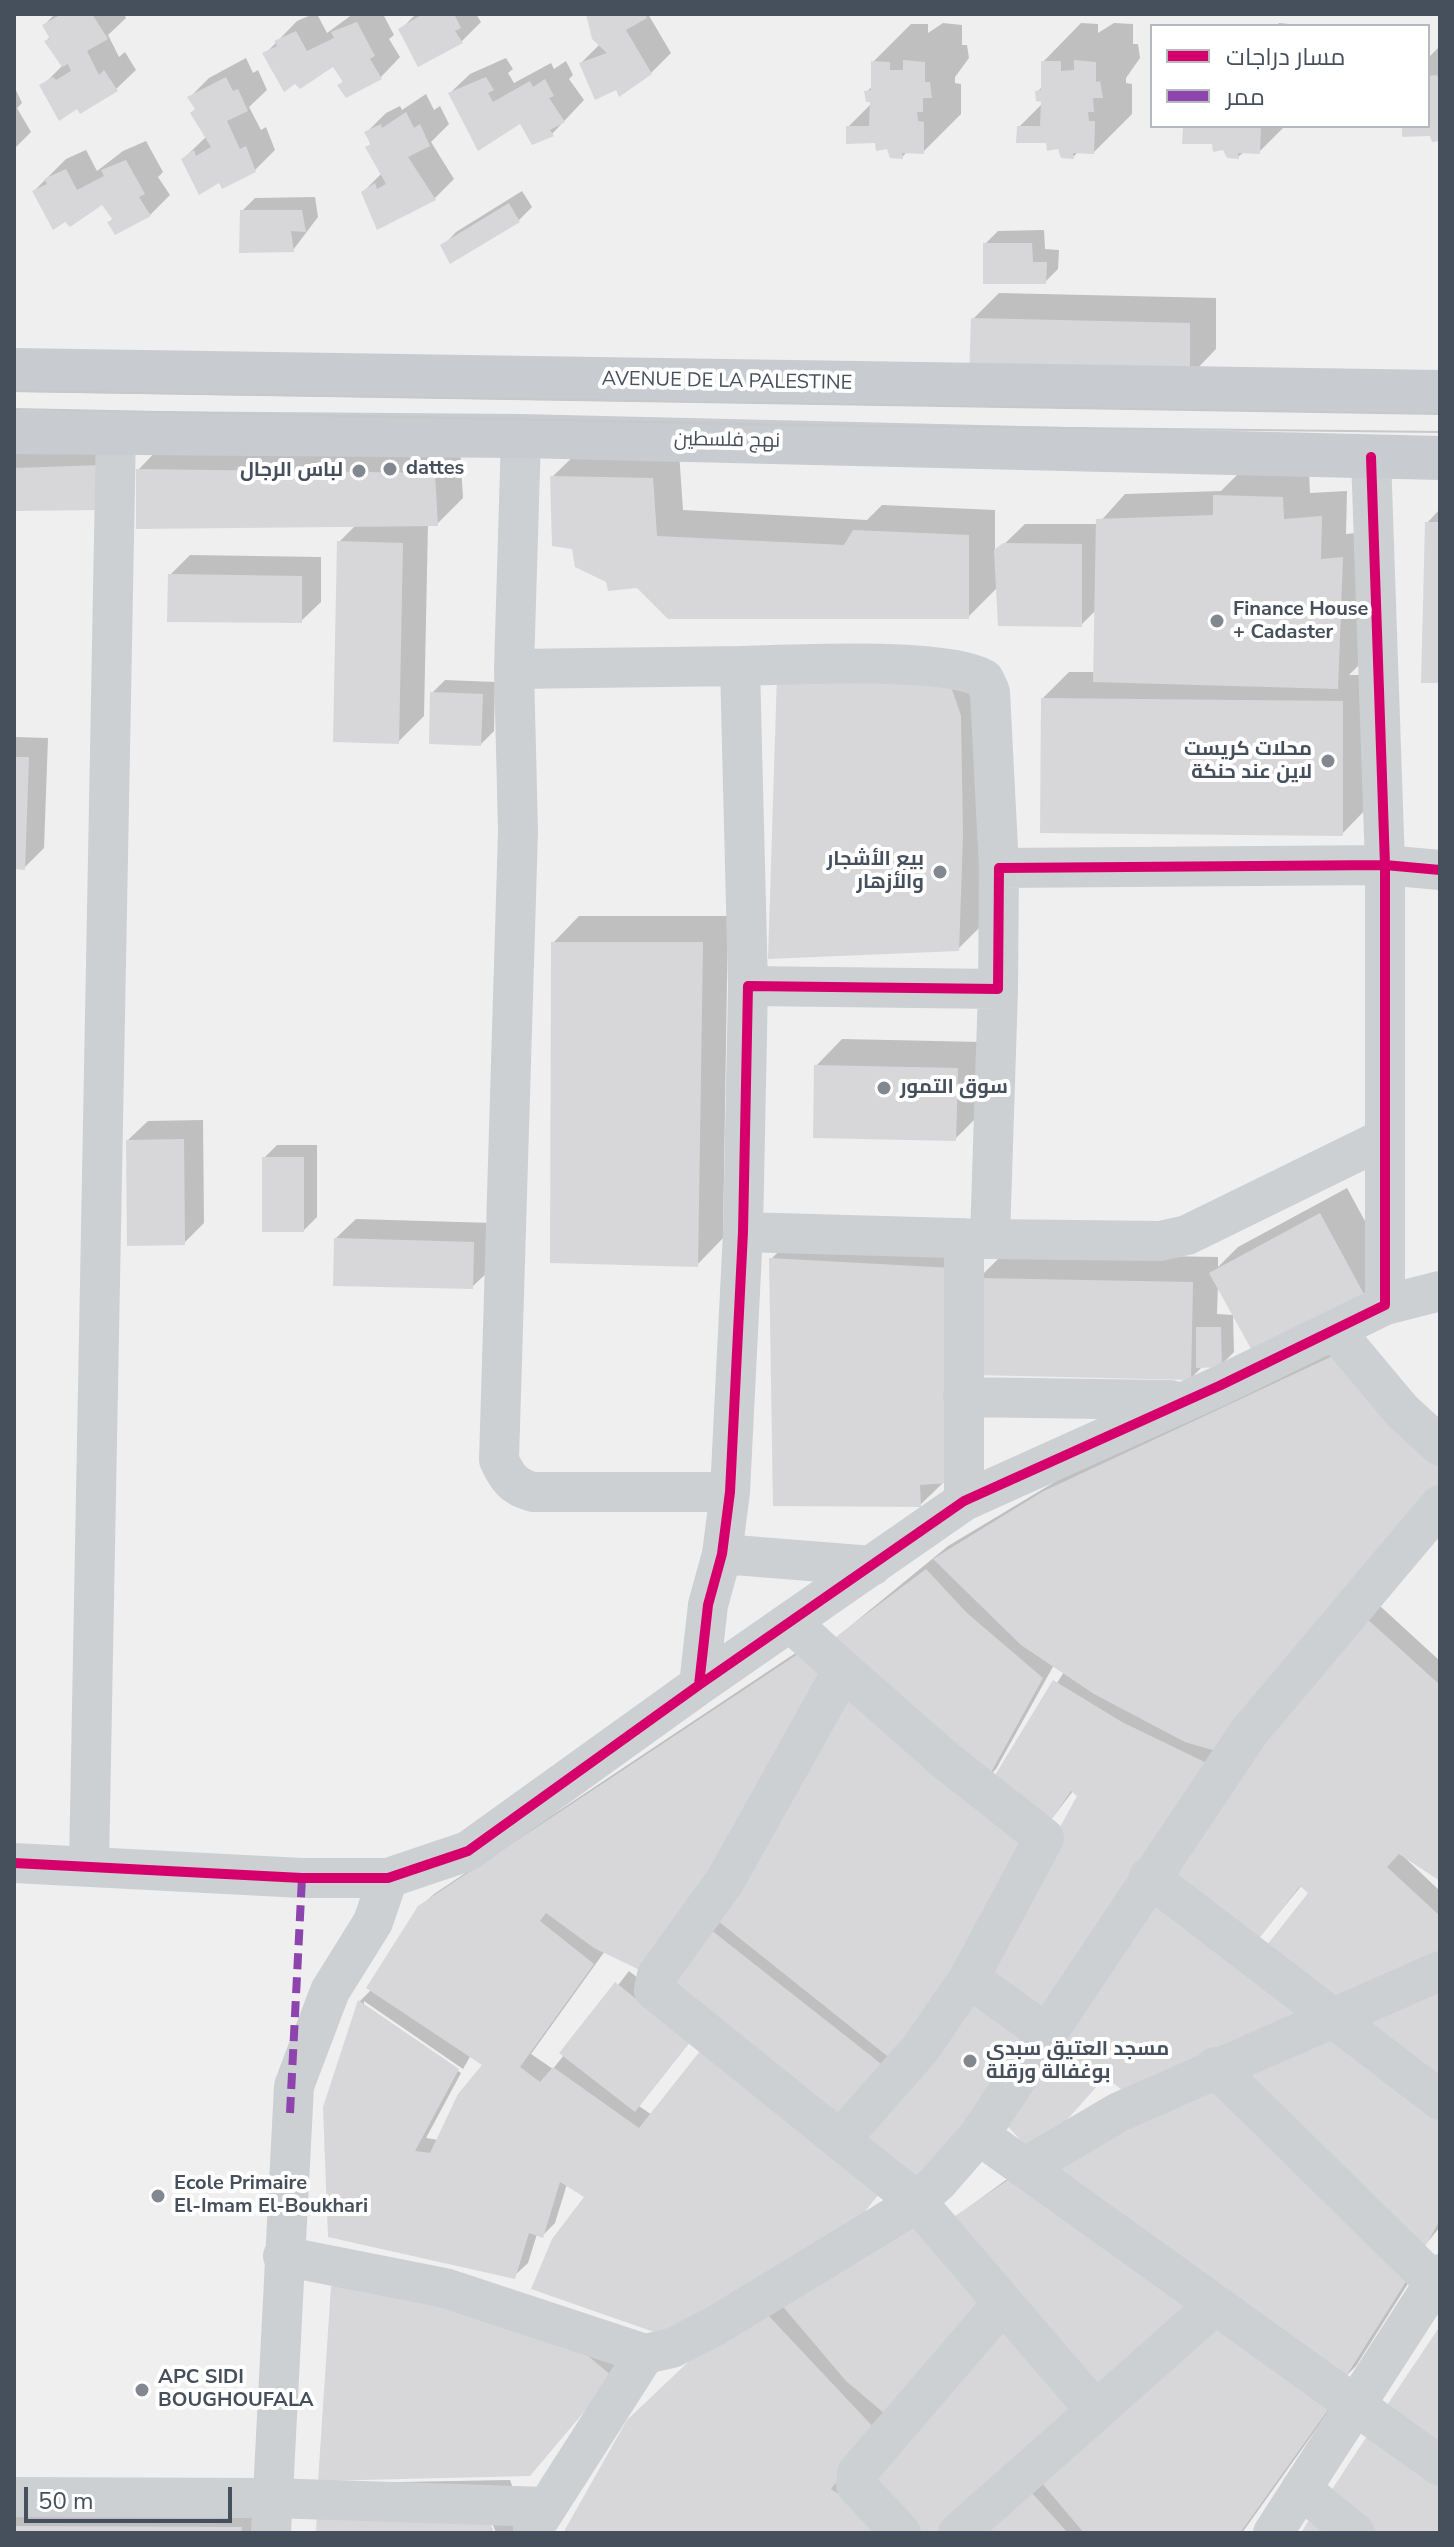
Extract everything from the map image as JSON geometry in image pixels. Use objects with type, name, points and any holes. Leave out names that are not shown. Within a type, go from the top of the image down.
[{"type":"main road","name":"AVENUE DE LA PALESTINE","points":[[14,370],[1440,392]]},
{"type":"main road","name":"نهج فلسطين","points":[[14,432],[521,436],[1440,458]]},
{"type":"street","points":[[89,1867],[116,432]]},
{"type":"street","points":[[521,436],[514,669],[518,831],[499,1460],[505,1474],[517,1488],[533,1492],[730,1492]]},
{"type":"street","points":[[1371,457],[1385,865],[1385,1305]]},
{"type":"street","points":[[514,669],[879,664],[967,672],[984,679],[990,692],[999,868],[998,989],[963,1397],[964,1501]]},
{"type":"street","points":[[699,1685],[708,1605],[722,1554],[730,1492],[743,1232],[748,986],[740,666]]},
{"type":"street","points":[[999,868],[1385,865],[1440,870]]},
{"type":"street","points":[[748,986],[998,989]]},
{"type":"street","points":[[743,1232],[1160,1241],[1187,1235],[1383,1139]]},
{"type":"street","points":[[14,1863],[302,1878],[388,1878],[468,1851],[699,1685],[964,1501],[1335,1331],[1385,1305],[1440,1291]]},
{"type":"street","points":[[1335,1331],[1402,1411],[1440,1446]]},
{"type":"street","points":[[963,1397],[1185,1400]]},
{"type":"street","points":[[283,2256],[445,2288],[645,2354],[672,2348],[715,2326],[916,2201],[979,2135],[1249,1732],[1440,1505]]},
{"type":"street","points":[[722,1554],[872,1566]]},
{"type":"street","points":[[790,1622],[944,1759],[1044,1838],[969,1978],[912,2060],[840,2140]]},
{"type":"street","points":[[843,1670],[725,1881],[654,1982],[654,1990],[916,2201],[1096,2411]]},
{"type":"street","points":[[1149,1877],[1440,2100]]},
{"type":"street","points":[[271,2515],[294,2086],[330,1991],[373,1922],[388,1878]]},
{"type":"street","points":[[1024,2168],[1119,2112],[1215,2067],[1440,1971]]},
{"type":"street","points":[[969,1978],[1047,2034]]},
{"type":"street","points":[[1215,2067],[1438,2279],[1273,2533]]},
{"type":"street","points":[[979,2135],[1440,2466]]},
{"type":"street","points":[[901,2533],[856,2485],[857,2473],[1003,2303]]},
{"type":"street","points":[[958,2533],[1215,2305]]},
{"type":"street","points":[[14,2497],[271,2515],[538,2520],[645,2354]]},
{"type":"street","points":[[1301,2489],[1355,2533]]},
{"type":"building","points":[[62,14],[92,14],[108,39],[87,51],[99,75],[104,70],[118,91],[80,114],[77,109],[59,121],[39,85],[71,71],[68,64],[62,67],[44,41],[50,39],[42,25]]},
{"type":"building","points":[[423,14],[454,14],[461,28],[455,31],[463,43],[418,67],[398,29]]},
{"type":"building","points":[[586,14],[645,14],[647,18],[626,30],[652,74],[619,97],[616,90],[595,100],[579,63],[607,53],[592,39]]},
{"type":"building","points":[[357,22],[375,56],[370,59],[382,79],[346,98],[337,85],[343,82],[333,67],[300,89],[295,84],[284,92],[262,53],[277,46],[274,41],[296,31],[307,51],[334,38],[331,32]]},
{"type":"building","points":[[903,60],[925,62],[925,82],[930,82],[932,98],[923,98],[923,112],[917,112],[918,121],[924,122],[924,154],[902,153],[903,159],[890,158],[887,149],[876,151],[875,143],[846,144],[846,126],[869,126],[870,102],[866,102],[864,91],[871,90],[871,61],[890,62],[890,70],[903,70]]},
{"type":"building","points":[[1074,60],[1096,62],[1096,82],[1100,81],[1103,98],[1093,98],[1094,112],[1088,112],[1089,121],[1095,121],[1094,154],[1073,153],[1074,159],[1061,158],[1058,149],[1047,151],[1046,143],[1016,143],[1017,126],[1040,126],[1041,102],[1036,101],[1035,91],[1041,90],[1041,61],[1061,61],[1061,71],[1074,70]]},
{"type":"building","points":[[1437,75],[1440,84],[1440,141],[1432,142],[1430,136],[1402,137],[1402,128],[1430,128],[1430,76]]},
{"type":"building","points":[[226,77],[233,91],[238,89],[248,111],[227,121],[240,149],[246,146],[256,172],[222,189],[219,183],[199,195],[181,159],[194,150],[196,156],[211,147],[190,113],[195,109],[187,97]]},
{"type":"building","points":[[486,77],[494,90],[488,93],[493,102],[530,81],[533,87],[545,79],[554,96],[549,98],[565,122],[550,130],[554,136],[532,145],[520,124],[478,151],[448,93]]},
{"type":"building","points":[[406,112],[414,128],[420,124],[430,146],[408,157],[436,200],[377,230],[361,192],[375,183],[377,189],[386,184],[365,147],[371,144],[364,132],[381,124],[382,128]]},
{"type":"building","points":[[1183,128],[1261,128],[1260,154],[1238,153],[1239,159],[1227,158],[1223,150],[1213,152],[1212,144],[1182,144]]},
{"type":"building","points":[[126,160],[145,194],[139,197],[151,216],[115,235],[107,222],[113,220],[102,205],[70,227],[65,222],[53,230],[32,191],[47,184],[44,179],[66,169],[77,190],[104,176],[101,170]]},
{"type":"building","points":[[509,203],[520,222],[450,264],[440,245]]},
{"type":"building","points":[[240,210],[302,210],[306,232],[291,231],[294,252],[239,253]]},
{"type":"building","points":[[983,243],[1032,243],[1033,262],[1047,262],[1046,284],[983,284]]},
{"type":"building","points":[[971,318],[1190,323],[1190,378],[969,377]]},
{"type":"building","points":[[104,465],[104,510],[14,511],[14,468]]},
{"type":"building","points":[[136,469],[435,473],[438,526],[136,529]]},
{"type":"building","points":[[550,476],[653,478],[657,536],[844,545],[853,530],[969,535],[969,619],[668,619],[637,588],[608,591],[606,582],[575,567],[572,549],[552,546]]},
{"type":"building","name":"Finance House + Cadaster","points":[[1213,495],[1283,497],[1284,519],[1322,516],[1321,559],[1343,557],[1338,689],[1093,682],[1096,519],[1213,515]]},
{"type":"building","points":[[1425,522],[1440,522],[1440,683],[1421,683]]},
{"type":"building","points":[[337,541],[403,543],[399,744],[333,742]]},
{"type":"building","points":[[1003,543],[1082,544],[1082,627],[998,626],[994,550]]},
{"type":"building","points":[[168,574],[302,576],[302,623],[167,622]]},
{"type":"building","points":[[777,674],[947,683],[953,692],[961,716],[963,836],[959,951],[768,959]]},
{"type":"building","points":[[430,692],[483,694],[481,746],[429,744]]},
{"type":"building","points":[[1041,698],[1343,701],[1343,836],[1040,833]]},
{"type":"building","points":[[14,757],[29,757],[25,870],[14,869]]},
{"type":"building","points":[[551,942],[703,942],[698,1267],[550,1263]]},
{"type":"building","points":[[814,1065],[958,1068],[956,1141],[813,1138]]},
{"type":"building","points":[[184,1139],[185,1245],[127,1246],[126,1140]]},
{"type":"building","points":[[262,1157],[304,1157],[304,1232],[262,1232]]},
{"type":"building","points":[[1320,1213],[1365,1296],[1255,1356],[1209,1273]]},
{"type":"building","points":[[334,1238],[474,1242],[473,1289],[333,1286]]},
{"type":"building","points":[[769,1258],[952,1268],[948,1483],[920,1485],[921,1507],[773,1506]]},
{"type":"building","points":[[976,1278],[1193,1282],[1191,1380],[974,1375]]},
{"type":"building","points":[[1196,1327],[1221,1327],[1222,1367],[1196,1368]]},
{"type":"building","points":[[1337,1354],[1440,1464],[1440,1486],[1223,1753],[1185,1742],[1094,1694],[1021,1645],[933,1559],[1042,1492]]},
{"type":"building","points":[[926,1569],[967,1613],[1043,1678],[984,1785],[824,1646]]},
{"type":"building","points":[[1365,1617],[1440,1685],[1440,1881],[1399,1854],[1387,1867],[1440,1916],[1440,1966],[1334,2012],[1259,1955],[1308,1893],[1300,1886],[1251,1949],[1168,1887],[1269,1731]]},
{"type":"building","points":[[804,1650],[832,1676],[652,1976],[594,1948],[546,1913],[540,1921],[594,1964],[520,2067],[540,2082],[553,2067],[639,2128],[700,2051],[882,2190],[856,2223],[677,2340],[531,2289],[552,2239],[584,2197],[560,2182],[543,2238],[529,2233],[515,2279],[328,2237],[323,2107],[358,2000],[459,2069],[415,2151],[430,2153],[458,2094],[482,2065],[366,1988],[418,1906]]},
{"type":"building","points":[[1053,1680],[1122,1722],[1221,1770],[1047,2022],[977,1978],[1077,1796],[1071,1791],[1045,1829],[989,1785]]},
{"type":"building","points":[[850,1684],[1038,1840],[896,2063],[713,1917]]},
{"type":"building","points":[[1153,1902],[1312,2017],[1134,2099],[1105,2077],[1035,2156],[1001,2119]]},
{"type":"building","points":[[706,1926],[894,2074],[837,2130],[661,1988]]},
{"type":"building","points":[[1440,1978],[1440,2094],[1346,2019]]},
{"type":"building","points":[[615,1982],[690,2042],[635,2112],[559,2053]]},
{"type":"building","points":[[971,1993],[1031,2045],[916,2192],[856,2142]]},
{"type":"building","points":[[1327,2030],[1440,2114],[1440,2220],[1422,2252],[1230,2072]]},
{"type":"building","points":[[1214,2077],[1414,2269],[1343,2381],[1045,2165]]},
{"type":"building","points":[[1011,2178],[1188,2305],[1101,2397],[949,2220]]},
{"type":"building","points":[[920,2223],[992,2303],[891,2419],[846,2381],[779,2302]]},
{"type":"building","points":[[331,2286],[439,2303],[587,2355],[613,2377],[530,2476],[318,2481]]},
{"type":"building","points":[[766,2313],[877,2431],[831,2489],[850,2502],[881,2533],[563,2533],[627,2420],[705,2346]]},
{"type":"building","points":[[1006,2318],[1084,2416],[945,2533],[919,2533],[865,2479]]},
{"type":"building","points":[[1215,2320],[1330,2407],[1240,2533],[1084,2533],[1035,2475]]},
{"type":"building","points":[[1440,2326],[1440,2447],[1385,2408]]},
{"type":"building","points":[[1369,2433],[1440,2484],[1440,2533],[1366,2533],[1325,2500]]},
{"type":"building","points":[[1022,2482],[1068,2533],[966,2533]]},
{"type":"building","points":[[484,2505],[494,2533],[316,2533],[317,2508]]},
{"type":"building","points":[[1315,2510],[1343,2533],[1301,2533]]},
{"type":"building","points":[[14,2525],[242,2527],[241,2533],[14,2533]]},
{"type":"tram line","points":[[14,391],[1440,414]]},
{"type":"tram line","points":[[14,409],[795,425],[1440,432]]},
{"type":"marked path","points":[[290,2113],[302,1878]]},
{"type":"cycle path","points":[[699,1685],[964,1501],[1219,1386],[1385,1305],[1385,865],[1371,457]]},
{"type":"cycle path","points":[[14,1863],[302,1878],[388,1878],[468,1851],[699,1685],[708,1605],[722,1554],[730,1492],[743,1232],[748,986],[998,989],[999,868],[1385,865],[1440,870]]},
{"type":"place","name":"dattes","points":[[390,469]]},
{"type":"place","name":"لباس الرجال","points":[[359,471]]},
{"type":"place","name":"Finance House + Cadaster","points":[[1217,621]]},
{"type":"place","name":"محلات كريست لاين عند حنكة","points":[[1328,761]]},
{"type":"place","name":"بيع الأشجار والأزهار","points":[[940,872]]},
{"type":"place","name":"سوق التمور","points":[[884,1088]]},
{"type":"place","name":"مسجد العتيق سبدي بوغفالة ورقلة","points":[[970,2061]]},
{"type":"place","name":"Ecole Primaire El-Imam El-Boukhari","points":[[158,2196]]},
{"type":"place","name":"APC SIDI BOUGHOUFALA","points":[[142,2390]]}]
